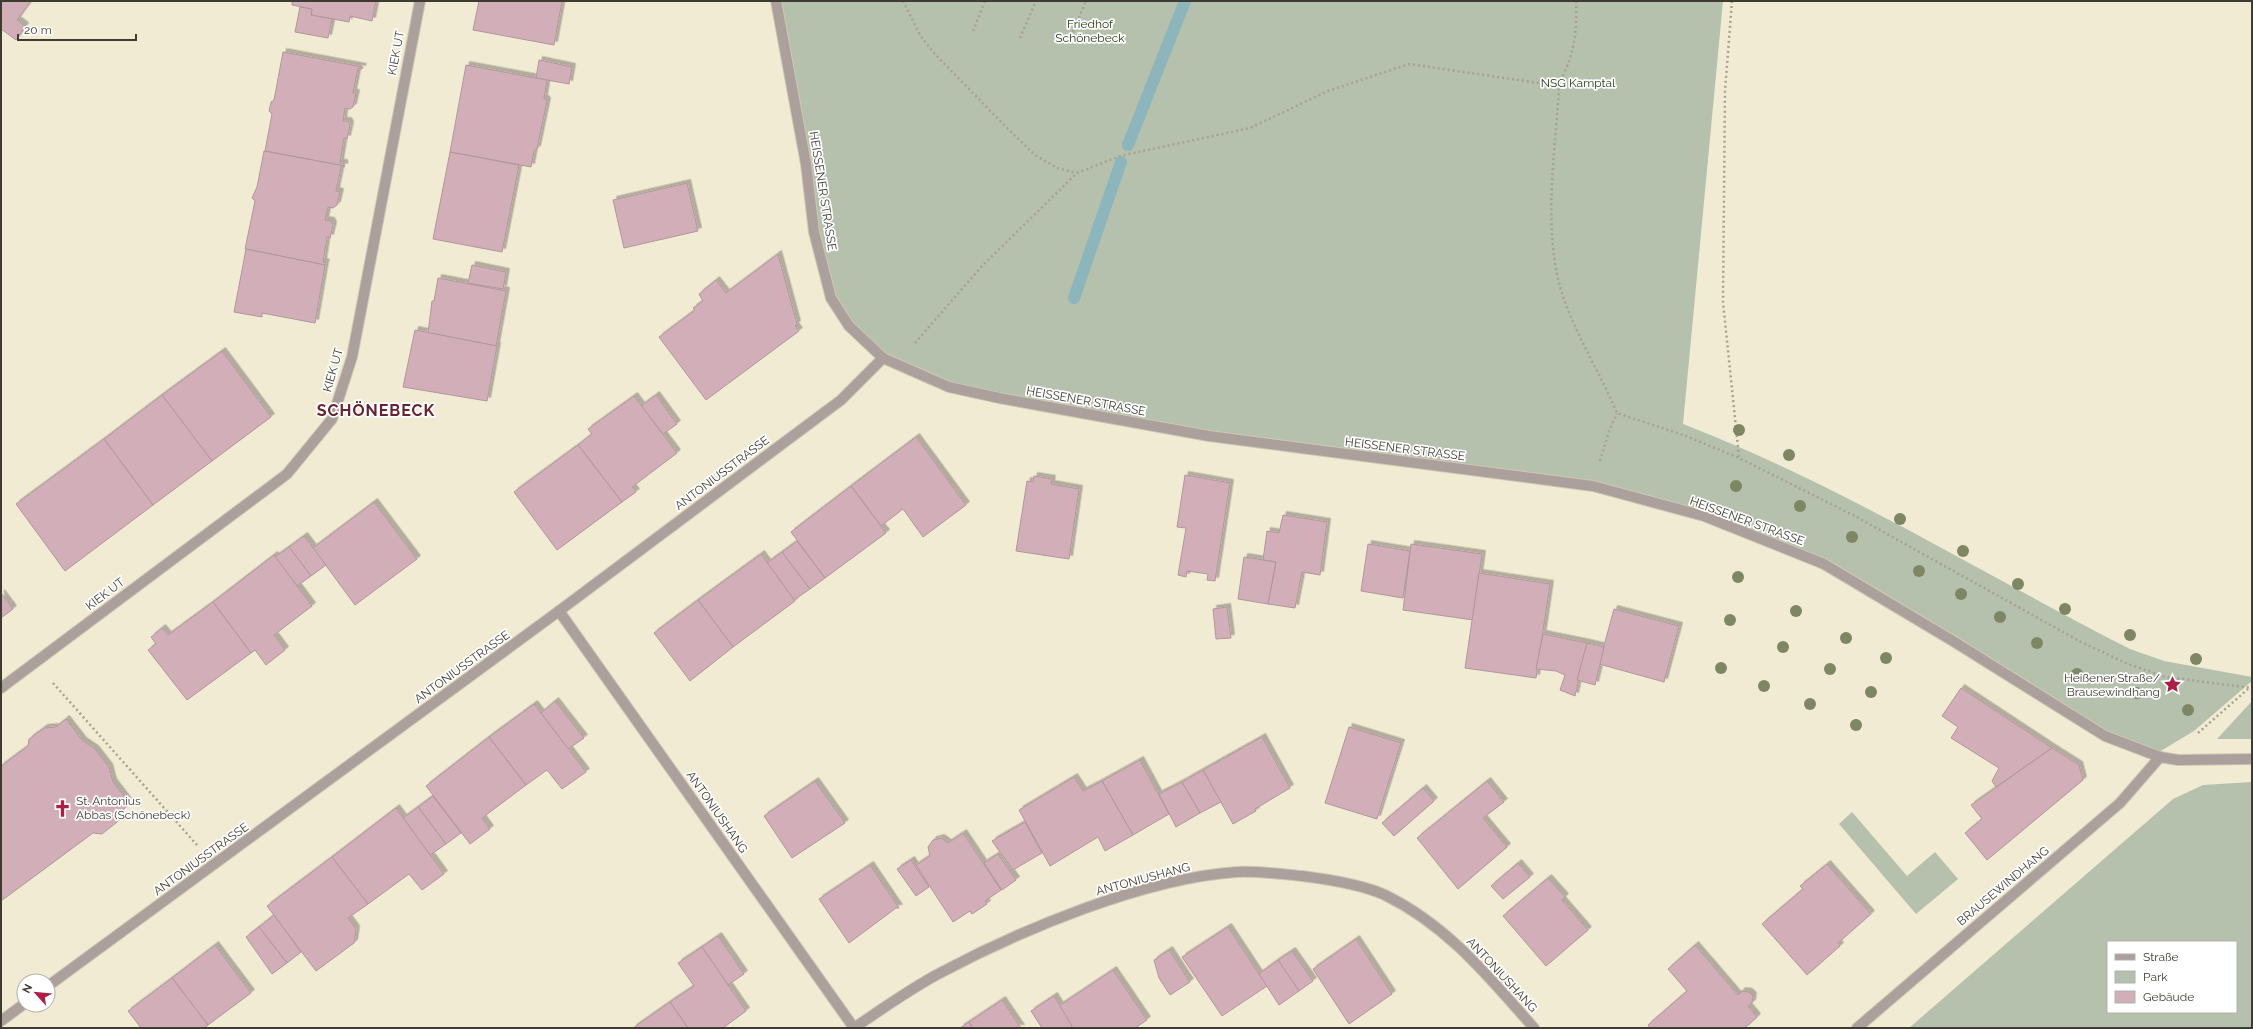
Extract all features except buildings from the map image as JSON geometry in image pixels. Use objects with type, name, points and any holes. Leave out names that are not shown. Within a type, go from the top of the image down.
[{"type":"street","name":"KIEK UT","points":[[1,688],[287,474],[332,419],[352,357],[420,1]]},
{"type":"street","name":"HEISSENER STRASSE","points":[[776,1],[806,164],[814,232],[831,298],[849,326],[883,358],[949,387],[1108,419],[1209,436],[1592,486],[1704,516],[1824,564],[1953,641],[2105,736],[2160,756],[2178,760],[2252,759]]},
{"type":"street","name":"ANTONIUSSTRASSE","points":[[56,980],[559,612],[841,400],[883,358]]},
{"type":"street","name":"ANTONIUSHANG","points":[[559,612],[854,1028],[940,973],[994,946],[1050,922],[1110,900],[1161,885],[1237,872],[1278,874],[1326,879],[1383,894],[1428,920],[1466,953],[1534,1028]]},
{"type":"street","name":"BRAUSEWINDHANG","points":[[1857,1028],[2120,803],[2160,756]]},
{"type":"street","points":[[1,1021],[16,1010]]},
{"type":"path","points":[[903,1],[920,35],[933,52],[1009,130],[1035,154],[1056,168],[1077,173]]},
{"type":"path","points":[[973,31],[985,1]]},
{"type":"path","points":[[1020,38],[1036,1]]},
{"type":"path","points":[[1069,41],[1086,1]]},
{"type":"path","points":[[1576,1],[1577,28],[1570,60],[1559,86],[1551,227],[1559,283],[1568,308],[1618,413],[1686,436],[1739,458],[1853,515],[2081,642],[2128,664],[2166,677],[2250,688]]},
{"type":"path","points":[[1732,1],[1725,91],[1723,302],[1739,458]]},
{"type":"path","points":[[903,368],[915,343],[982,266],[1077,173],[1120,156],[1250,128],[1328,91],[1409,64],[1559,86]]},
{"type":"path","points":[[1592,486],[1609,431],[1618,413]]},
{"type":"path","points":[[35,663],[189,834]]},
{"type":"path","points":[[2160,756],[2201,731],[2250,688]]},
{"type":"green space","points":[[779,1],[1723,1],[1683,424],[1798,474],[1854,502],[2130,649],[2164,661],[2252,677],[2252,681],[2194,731],[2159,752],[2107,732],[1826,561],[1706,512],[1594,482],[1210,432],[999,394],[951,383],[885,355],[852,325],[833,296],[817,233]]},
{"type":"green space","points":[[2252,701],[2252,739],[2217,739]]},
{"type":"green space","points":[[2252,782],[2252,1028],[1909,1028],[2173,799],[2203,785]]},
{"type":"green space","points":[[1852,812],[1907,876],[1935,852],[1958,879],[1916,914],[1839,824]]},
{"type":"waterway","points":[[1128,145],[1185,1]]},
{"type":"waterway","points":[[1074,298],[1121,162]]},
{"type":"place","name":"Heißener Straße/ Brausewindhang","points":[[2173,685]]},
{"type":"place","name":"St. Antonius Abbas (Schönebeck)","points":[[63,808]]},
{"type":"district","name":"SCHÖNEBECK","points":[[376,410]]},
{"type":"park label","name":"Friedhof Schönebeck","points":[[1090,31]]},
{"type":"park label","name":"NSG Kamptal","points":[[1578,83]]}]
